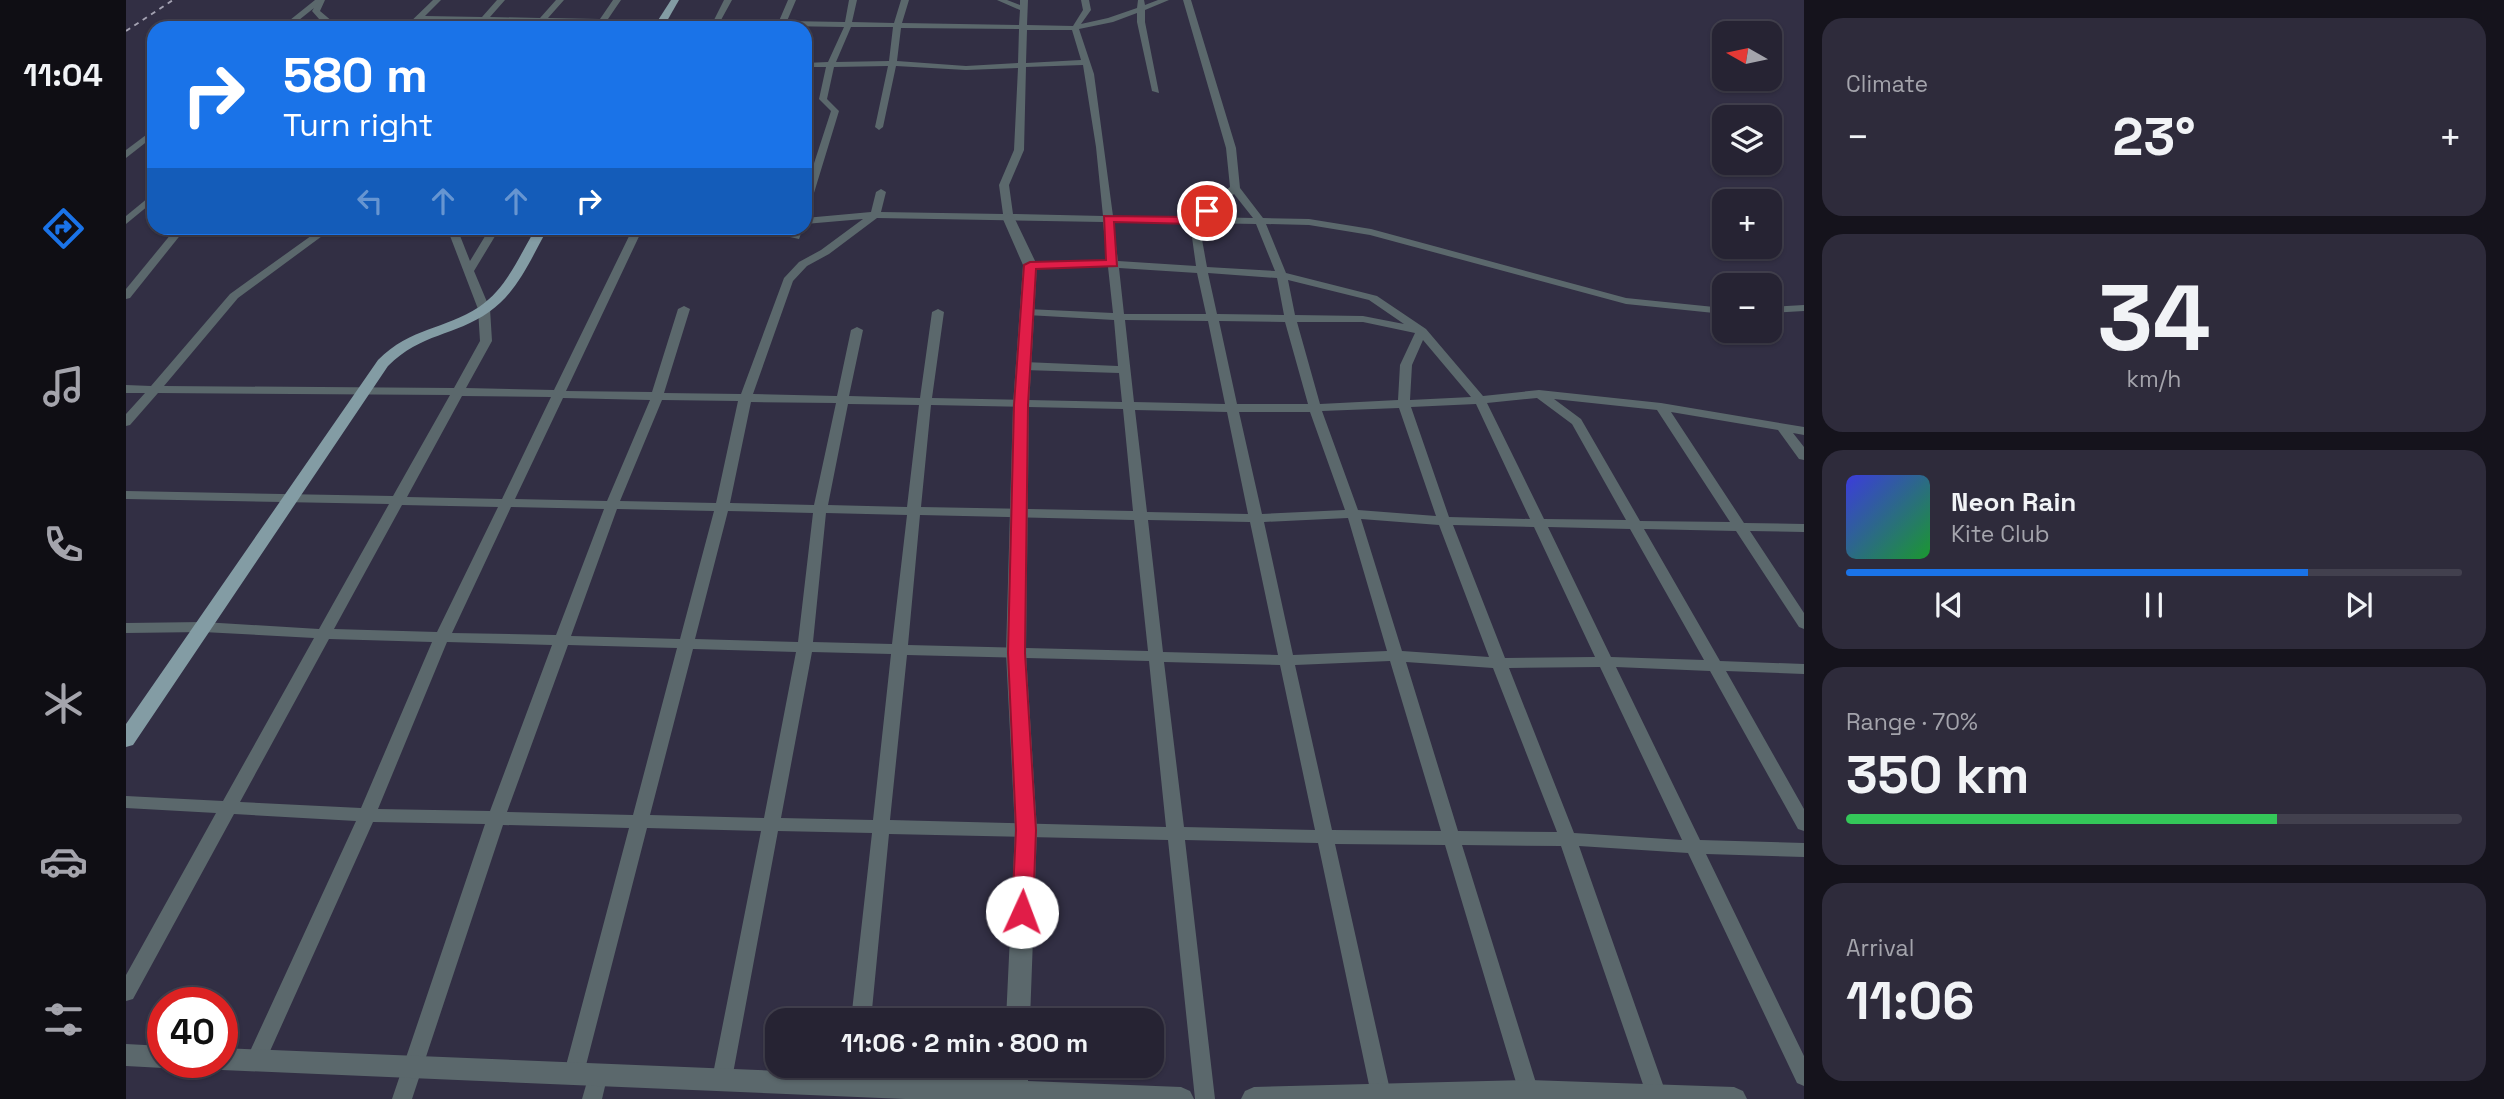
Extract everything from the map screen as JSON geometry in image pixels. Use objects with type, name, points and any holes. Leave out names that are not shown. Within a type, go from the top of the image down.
[{"type":"main road","points":[[662,21],[675,0]]},
{"type":"main road","points":[[126,740],[388,356],[405,342],[495,302],[506,289],[538,235]]},
{"type":"street","points":[[293,21],[320,0]]},
{"type":"street","points":[[320,0],[316,10],[327,21]]},
{"type":"street","points":[[416,21],[437,0]]},
{"type":"street","points":[[482,21],[501,0]]},
{"type":"street","points":[[544,19],[560,0]]},
{"type":"street","points":[[604,19],[618,0]]},
{"type":"street","points":[[717,21],[729,0]]},
{"type":"street","points":[[783,21],[792,0]]},
{"type":"street","points":[[812,184],[835,111],[823,99],[831,64],[848,25],[853,0]]},
{"type":"street","points":[[879,127],[893,63],[897,26],[905,0]]},
{"type":"street","points":[[1001,0],[1024,4],[1019,150],[1004,186],[1008,217],[1030,265],[1021,405],[1016,653],[1026,830],[1019,1008]]},
{"type":"street","points":[[1075,28],[1087,10],[1085,0]]},
{"type":"street","points":[[1141,0],[1141,22],[1156,91]]},
{"type":"street","points":[[812,26],[1075,28],[1141,10],[1165,0]]},
{"type":"street","points":[[1187,0],[1231,148],[1235,188],[1260,221],[1282,275],[1290,318],[1315,408],[1353,514],[1530,1096]]},
{"type":"street","points":[[419,18],[626,21]]},
{"type":"street","points":[[1075,28],[1090,74],[1108,219],[1205,1099]]},
{"type":"street","points":[[812,65],[893,63],[966,68],[1086,62]]},
{"type":"street","points":[[126,155],[147,138]]},
{"type":"street","points":[[1194,220],[1235,188]]},
{"type":"street","points":[[588,1082],[642,821],[722,507],[745,399],[788,280],[803,264],[825,252],[875,215],[881,192]]},
{"type":"street","points":[[126,221],[147,202]]},
{"type":"street","points":[[812,220],[875,215],[1309,222],[1371,232],[1626,300],[1712,310]]},
{"type":"street","points":[[1194,220],[1212,318],[1382,1097]]},
{"type":"street","points":[[126,296],[175,235]]},
{"type":"street","points":[[126,422],[234,296],[318,235]]},
{"type":"street","points":[[126,993],[486,341],[484,309],[455,235]]},
{"type":"street","points":[[469,271],[491,235]]},
{"type":"street","points":[[256,1060],[367,815],[442,637],[635,235]]},
{"type":"street","points":[[1030,265],[1112,264],[1282,275],[1373,298],[1422,331],[1480,400],[1804,1077]]},
{"type":"street","points":[[1782,309],[1804,308]]},
{"type":"street","points":[[402,1099],[496,818],[612,505],[657,397],[684,309]]},
{"type":"street","points":[[862,1008],[925,403],[938,312]]},
{"type":"street","points":[[1027,312],[1118,317],[1363,319],[1422,331]]},
{"type":"street","points":[[722,1079],[805,647],[820,509],[857,330]]},
{"type":"street","points":[[1422,331],[1406,365],[1404,403],[1444,521],[1568,839],[1658,1098]]},
{"type":"street","points":[[1024,366],[1124,370]]},
{"type":"street","points":[[126,388],[364,390],[1232,408],[1315,408],[1480,400],[1539,394],[1661,407],[1804,431]]},
{"type":"street","points":[[1539,394],[1577,422],[1804,824]]},
{"type":"street","points":[[1661,407],[1804,624]]},
{"type":"street","points":[[1783,428],[1804,456]]},
{"type":"street","points":[[126,495],[1256,519],[1353,514],[1444,521],[1804,528]]},
{"type":"street","points":[[126,628],[203,627],[325,634],[1156,657],[1287,660],[1396,656],[1500,663],[1605,662],[1804,669]]},
{"type":"street","points":[[126,802],[367,815],[1326,837],[1568,839],[1693,847],[1804,850]]},
{"type":"street","points":[[126,1055],[147,1056]]},
{"type":"street","points":[[238,1059],[414,1067],[588,1082],[765,1078]]},
{"type":"street","points":[[903,1078],[1181,1099]]},
{"type":"street","points":[[1254,1099],[1530,1096],[1734,1099]]},
{"type":"railway","points":[[126,31],[173,0]]},
{"type":"route","points":[[1022,912],[1026,830],[1016,653],[1021,405],[1030,265],[1112,264],[1108,219],[1194,220],[1207,211]]}]
